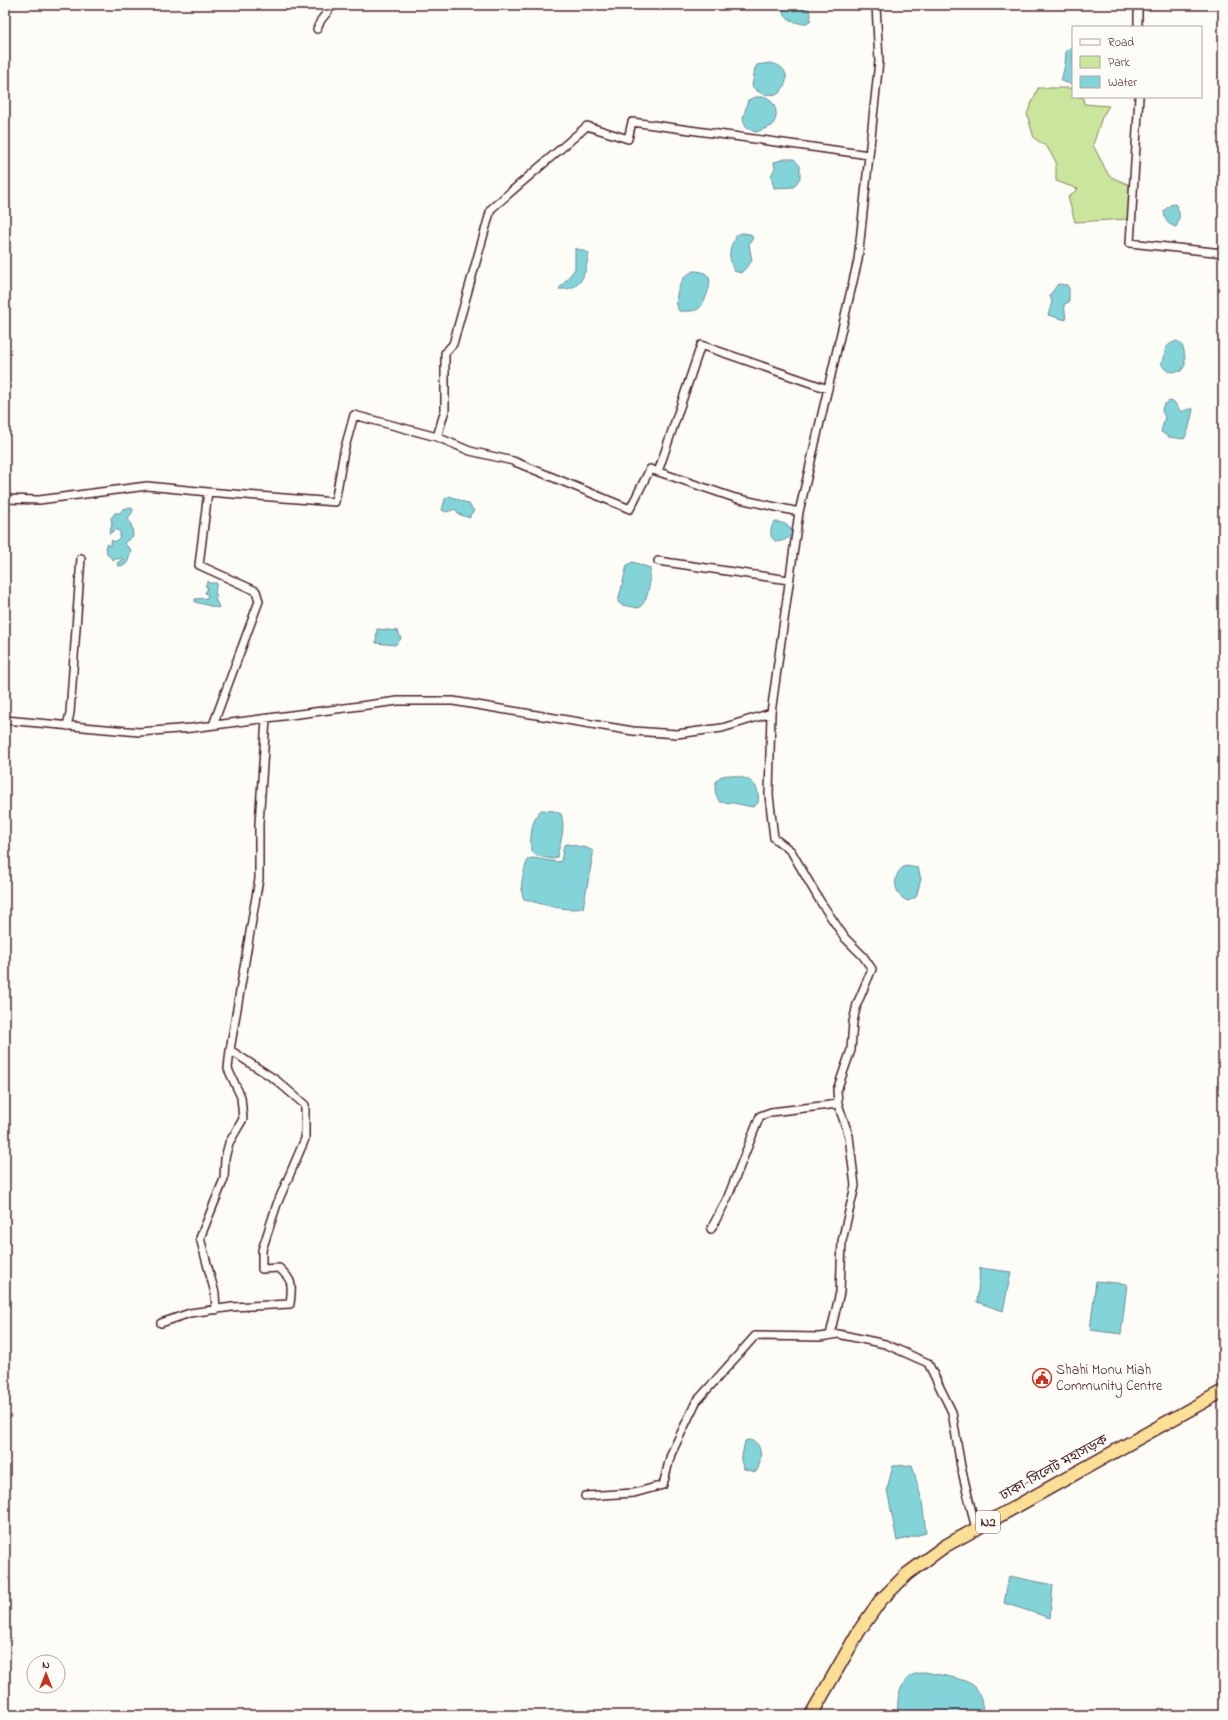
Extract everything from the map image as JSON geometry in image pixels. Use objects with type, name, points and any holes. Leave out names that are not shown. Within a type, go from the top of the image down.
[{"type":"highway","name":"ঢাকা-সিলেট মহাসড়ক","points":[[811,1715],[859,1631],[880,1601],[907,1574],[945,1546],[976,1528],[1223,1391]]},
{"type":"street","points":[[317,29],[321,20],[333,5]]},
{"type":"street","points":[[830,1336],[840,1292],[842,1241],[856,1186],[849,1136],[838,1104],[837,1090],[851,1050],[853,1022],[857,1004],[872,969],[863,956],[845,938],[820,901],[791,851],[774,838],[769,795],[771,713],[799,512],[858,260],[879,61],[876,5]]},
{"type":"street","points":[[1138,5],[1138,26]]},
{"type":"street","points":[[1139,98],[1130,243],[1223,253]]},
{"type":"street","points":[[437,437],[445,410],[445,354],[453,344],[491,209],[587,126],[628,139],[632,122],[869,155]]},
{"type":"street","points":[[658,472],[701,345],[828,389]]},
{"type":"street","points":[[5,498],[39,500],[147,486],[335,502],[344,451],[354,415],[437,437],[470,452],[513,461],[630,509],[650,469],[735,498],[799,512]]},
{"type":"street","points":[[208,492],[199,565],[256,591],[259,601],[213,725]]},
{"type":"street","points":[[67,726],[70,713],[81,558]]},
{"type":"street","points":[[658,560],[789,580]]},
{"type":"street","points":[[5,720],[139,732],[266,719],[398,700],[453,700],[612,727],[677,734],[722,728],[771,713]]},
{"type":"street","points":[[216,1310],[215,1293],[200,1238],[224,1179],[225,1158],[229,1143],[243,1119],[241,1097],[228,1069],[259,879],[259,824],[266,719]]},
{"type":"street","points":[[161,1323],[190,1312],[232,1307],[290,1304],[292,1289],[289,1277],[280,1268],[262,1269],[262,1250],[277,1204],[305,1139],[304,1105],[276,1080],[230,1050]]},
{"type":"street","points":[[712,1229],[727,1199],[760,1116],[771,1112],[838,1104]]},
{"type":"street","points":[[585,1496],[634,1493],[663,1486],[671,1454],[696,1402],[755,1336],[820,1338],[838,1334],[885,1344],[928,1363],[952,1412],[961,1467],[976,1528]]},
{"type":"green space","points":[[1038,88],[1072,88],[1072,98],[1083,98],[1084,104],[1109,106],[1102,117],[1093,145],[1109,176],[1132,186],[1128,219],[1075,222],[1068,197],[1078,189],[1056,181],[1056,162],[1047,147],[1034,138],[1027,114]]},
{"type":"water","points":[[784,5],[805,5],[810,12],[810,21],[804,24],[790,20],[783,13],[782,9]]},
{"type":"water","points":[[1072,46],[1072,84],[1061,81],[1065,65],[1066,52]]},
{"type":"water","points":[[770,63],[781,67],[786,75],[785,85],[778,94],[764,94],[757,91],[752,86],[755,68],[757,65]]},
{"type":"water","points":[[756,97],[767,97],[775,107],[776,118],[772,126],[756,132],[746,128],[743,119],[748,100]]},
{"type":"water","points":[[785,159],[794,159],[800,166],[800,178],[794,187],[774,188],[771,176],[775,168],[774,162]]},
{"type":"water","points":[[1175,204],[1179,216],[1176,227],[1167,222],[1164,211],[1170,205]]},
{"type":"water","points":[[742,233],[750,234],[753,238],[749,244],[752,261],[741,273],[734,271],[730,254],[736,235]]},
{"type":"water","points":[[575,248],[589,253],[582,279],[574,287],[559,289],[575,269]]},
{"type":"water","points":[[693,271],[705,273],[708,276],[710,279],[709,288],[705,299],[698,309],[691,311],[679,311],[676,300],[679,287],[684,278]]},
{"type":"water","points":[[1058,284],[1067,285],[1069,289],[1069,302],[1064,304],[1066,320],[1048,315],[1052,302],[1050,295]]},
{"type":"water","points":[[1177,341],[1183,348],[1185,365],[1181,371],[1169,372],[1161,363],[1166,348],[1171,343]]},
{"type":"water","points":[[1169,401],[1174,402],[1181,412],[1192,408],[1193,410],[1188,431],[1184,439],[1169,437],[1161,432],[1165,417],[1162,411],[1163,406]]},
{"type":"water","points":[[450,496],[469,504],[474,511],[470,515],[470,518],[458,514],[456,509],[446,512],[442,510],[445,499]]},
{"type":"water","points":[[128,507],[133,509],[128,518],[132,527],[133,536],[124,543],[131,550],[128,561],[125,565],[118,566],[117,563],[123,559],[113,560],[107,554],[106,544],[110,546],[112,540],[115,542],[120,537],[120,532],[116,529],[109,534],[112,525],[111,518],[115,513],[120,513],[124,508],[127,509]]},
{"type":"water","points":[[774,522],[789,526],[792,535],[781,541],[774,540],[771,533]]},
{"type":"water","points":[[633,562],[650,568],[647,595],[643,604],[639,608],[622,605],[618,602],[627,565]]},
{"type":"water","points":[[208,581],[209,583],[217,583],[215,592],[217,596],[215,599],[219,607],[218,608],[195,602],[195,599],[207,598],[208,595],[205,593],[208,587],[205,586]]},
{"type":"water","points":[[377,629],[398,631],[401,639],[395,645],[376,643]]},
{"type":"water","points":[[729,775],[742,777],[755,785],[758,803],[753,807],[720,802],[715,790],[717,780],[720,777]]},
{"type":"water","points":[[541,810],[554,811],[561,814],[563,830],[557,857],[553,859],[537,856],[531,851],[533,824]]},
{"type":"water","points":[[567,844],[587,848],[593,851],[583,908],[561,908],[524,899],[522,895],[523,874],[528,859],[533,858],[557,862],[561,861],[564,845]]},
{"type":"water","points":[[905,866],[918,868],[921,879],[916,897],[908,901],[899,895],[896,885],[897,874]]},
{"type":"water","points":[[980,1268],[1011,1272],[1003,1311],[977,1302]]},
{"type":"water","points":[[1096,1281],[1127,1284],[1121,1334],[1090,1330]]},
{"type":"water","points":[[748,1440],[757,1443],[759,1447],[760,1463],[756,1472],[744,1469],[741,1461],[745,1441]]},
{"type":"water","points":[[912,1465],[922,1501],[926,1533],[897,1541],[887,1489],[893,1466]]},
{"type":"water","points":[[1009,1576],[1053,1585],[1050,1618],[1004,1603]]},
{"type":"water","points":[[926,1672],[960,1679],[976,1688],[982,1705],[983,1715],[899,1715],[898,1698],[905,1682],[913,1675]]},
{"type":"place","name":"Shahi Monu Miah Community Centre","points":[[1042,1378]]}]
